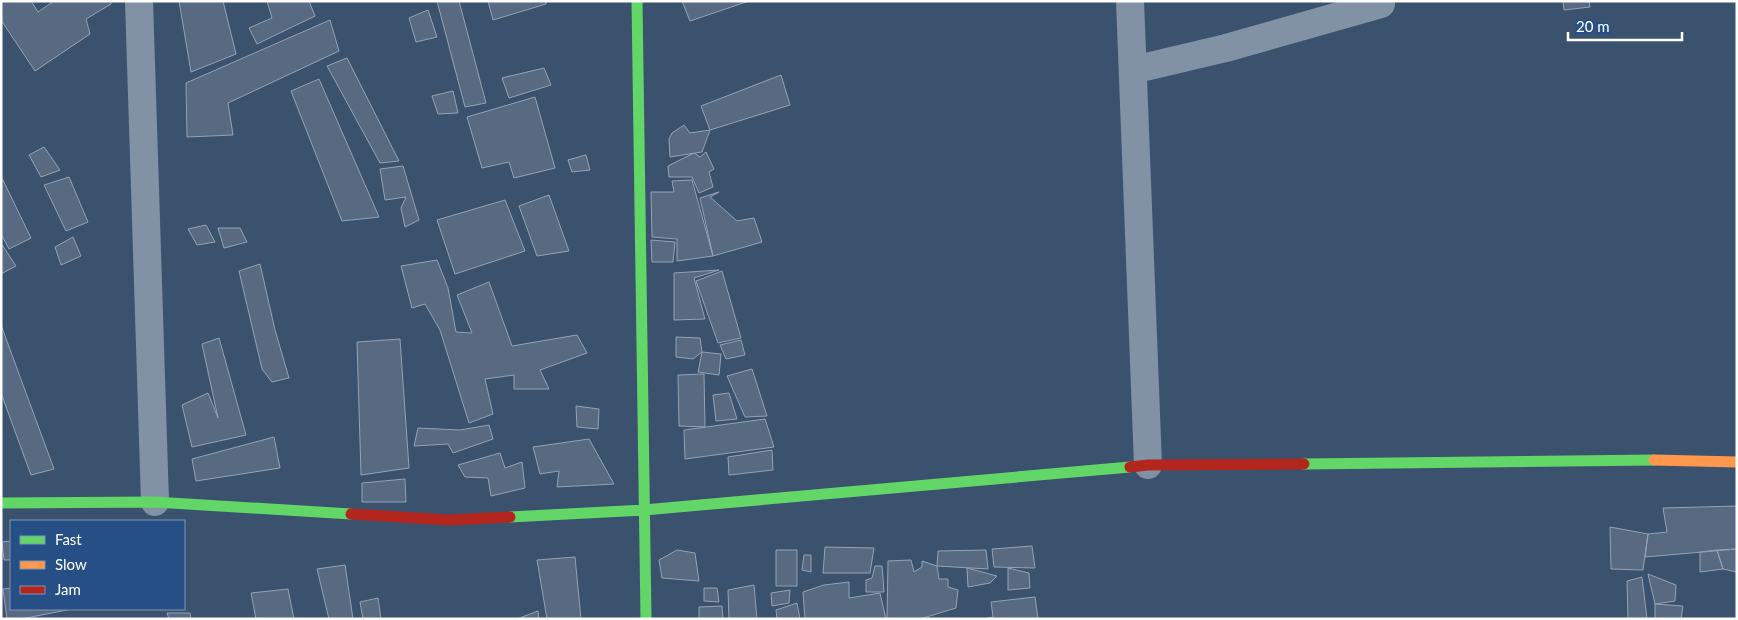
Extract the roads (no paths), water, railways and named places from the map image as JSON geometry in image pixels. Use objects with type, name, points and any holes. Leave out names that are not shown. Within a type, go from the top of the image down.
[{"type":"street","points":[[139,1],[155,502]]},
{"type":"street","points":[[636,1],[646,619]]},
{"type":"street","points":[[1130,1],[1148,465]]},
{"type":"street","points":[[1132,70],[1226,48],[1381,4]]},
{"type":"street","points":[[1,503],[155,502],[449,520],[644,510],[1148,465],[1680,460],[1737,462]]}]
